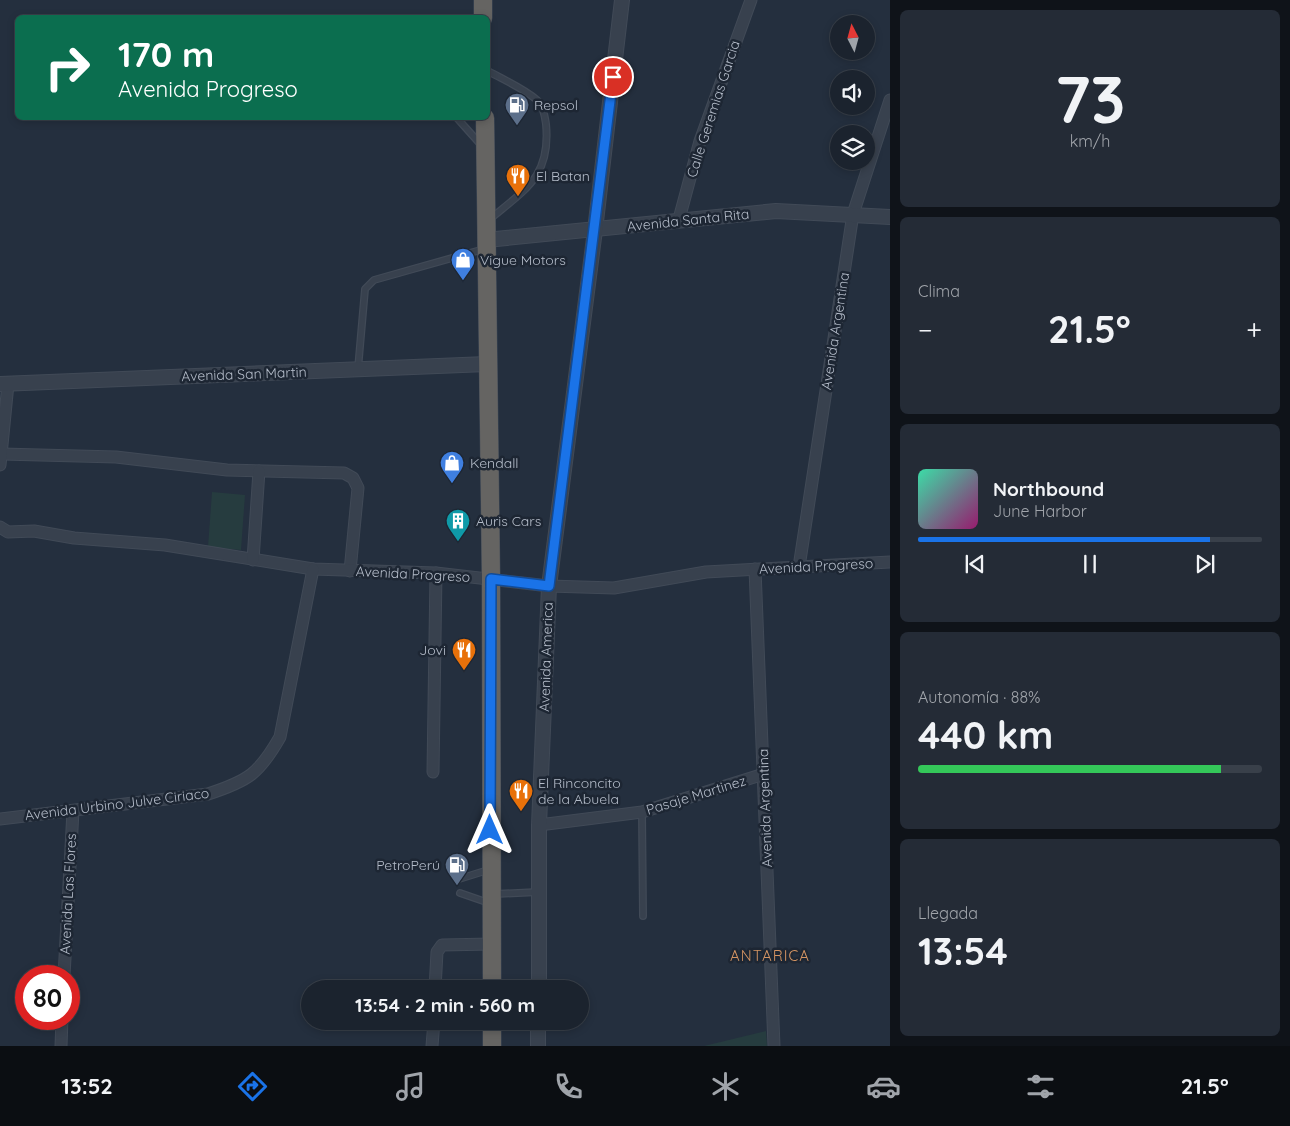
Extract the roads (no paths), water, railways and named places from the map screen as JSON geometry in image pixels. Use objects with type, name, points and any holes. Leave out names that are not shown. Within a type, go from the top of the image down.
[{"type":"highway","points":[[483,0],[483,15]]},
{"type":"highway","points":[[485,120],[491,579],[490,899],[492,980]]},
{"type":"highway","points":[[492,1030],[492,1046]]},
{"type":"street","name":"Avenida America","points":[[539,980],[539,825],[549,586],[595,230],[622,0]]},
{"type":"street","name":"Calle Geremias Garcia","points":[[679,220],[700,141],[750,0]]},
{"type":"street","name":"Avenida Argentina","points":[[799,567],[853,214],[890,100]]},
{"type":"street","name":"Avenida Santa Rita","points":[[486,244],[679,220],[776,211],[890,217]]},
{"type":"street","name":"Avenida San Martin","points":[[4,384],[487,364]]},
{"type":"street","points":[[4,384],[1,459],[116,457],[227,470],[344,473],[353,478],[358,488],[350,571]]},
{"type":"street","points":[[253,560],[259,471]]},
{"type":"street","name":"Avenida Progreso","points":[[0,527],[8,532],[57,534],[74,538],[165,545],[314,570],[436,573],[549,586],[614,588],[706,572],[890,562]]},
{"type":"street","name":"Avenida Argentina","points":[[756,569],[774,1046]]},
{"type":"street","name":"Avenida Urbino Julve Ciriaco","points":[[0,819],[208,794],[241,784],[267,760],[280,737],[314,570]]},
{"type":"street","points":[[433,772],[436,573]]},
{"type":"street","name":"Pasaje Martinez","points":[[539,825],[642,812],[764,774]]},
{"type":"street","name":"Avenida Las Flores","points":[[65,965],[73,811]]},
{"type":"street","points":[[435,980],[437,952],[442,945],[492,944]]},
{"type":"street","points":[[61,1046],[62,1030]]},
{"type":"street","points":[[432,1046],[433,1030]]},
{"type":"street","points":[[538,1030],[538,1046]]},
{"type":"lane","points":[[486,222],[532,183],[544,165],[548,142],[545,116],[539,101],[490,73]]},
{"type":"lane","points":[[458,120],[485,149]]},
{"type":"lane","points":[[358,369],[365,289],[368,284],[374,280],[486,244]]},
{"type":"lane","points":[[642,812],[642,916]]},
{"type":"lane","points":[[459,879],[490,869]]},
{"type":"lane","points":[[460,893],[490,899],[540,892]]},
{"type":"place","name":"Repsol","points":[[517,126]]},
{"type":"place","name":"El Batan","points":[[518,197]]},
{"type":"place","name":"Vigue Motors","points":[[463,281]]},
{"type":"place","name":"Kendall","points":[[452,484]]},
{"type":"place","name":"Auris Cars","points":[[458,542]]},
{"type":"place","name":"Jovi","points":[[464,671]]},
{"type":"place","name":"El Rinconcito de la Abuela","points":[[521,812]]},
{"type":"place","name":"PetroPerú","points":[[457,886]]},
{"type":"district","name":"ANTARICA","points":[[770,955]]}]
